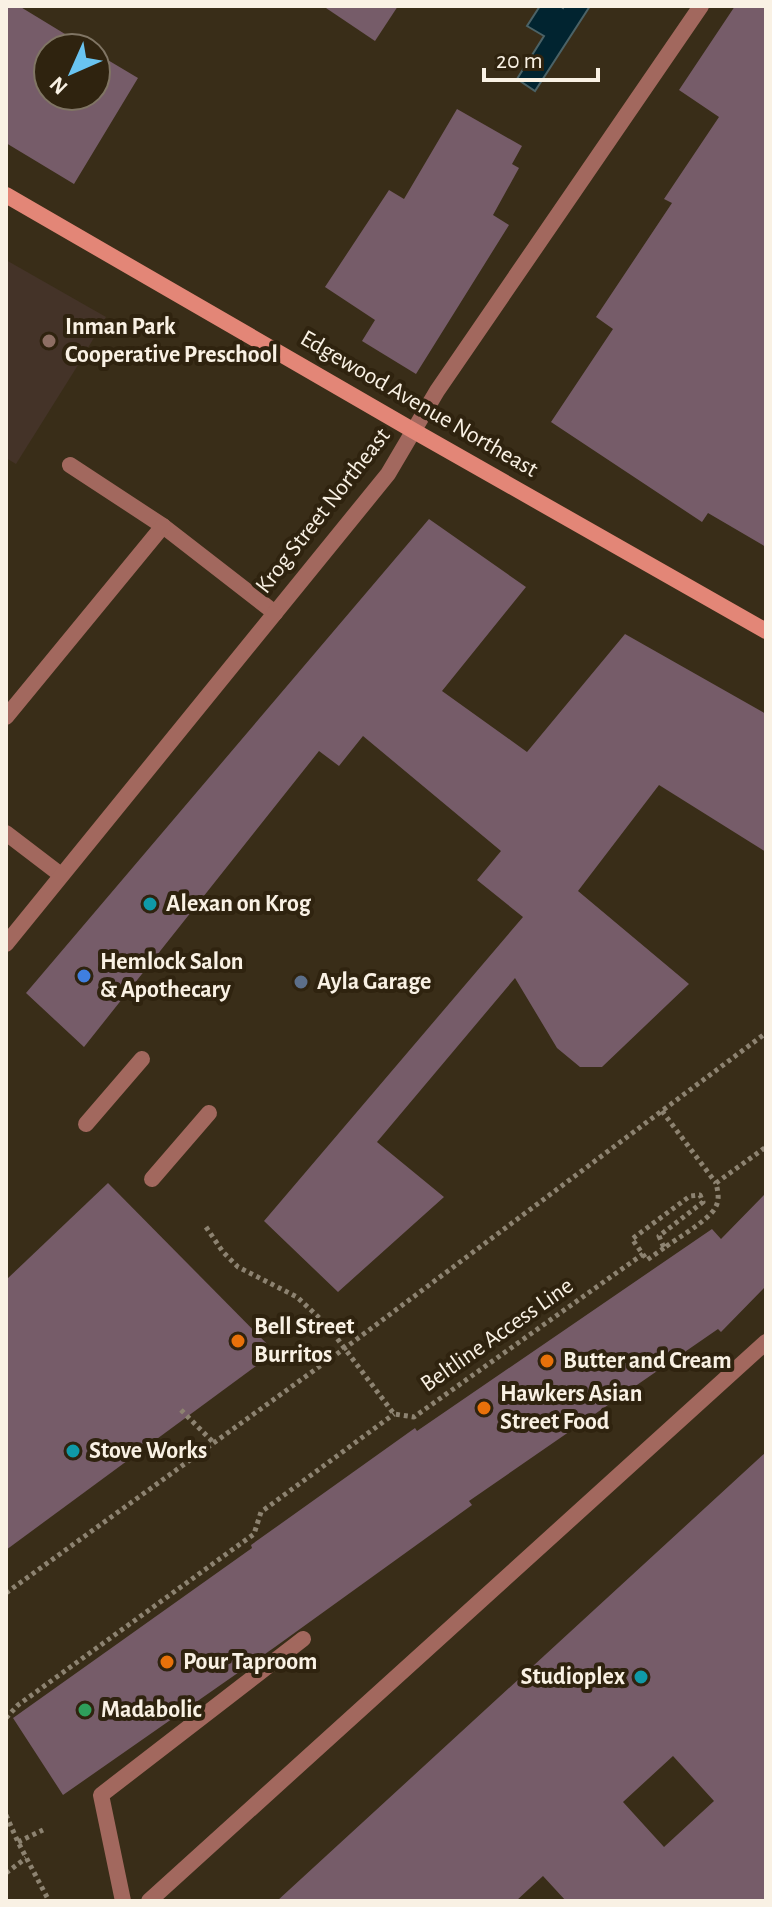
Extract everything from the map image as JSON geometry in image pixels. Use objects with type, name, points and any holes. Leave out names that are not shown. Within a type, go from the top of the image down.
[{"type":"main road","name":"Edgewood Avenue Northeast","points":[[6,195],[766,631]]},
{"type":"street","name":"Krog Street Northeast","points":[[6,944],[388,474],[437,391],[701,6]]},
{"type":"street","points":[[70,465],[163,526],[275,613]]},
{"type":"street","points":[[6,717],[163,526]]},
{"type":"street","points":[[6,833],[61,875]]},
{"type":"street","points":[[86,1124],[142,1059]]},
{"type":"street","points":[[152,1179],[209,1113]]},
{"type":"street","points":[[149,1901],[766,1342]]},
{"type":"street","points":[[123,1901],[101,1795],[303,1639]]},
{"type":"path","points":[[6,1593],[345,1348],[766,1033]]},
{"type":"path","points":[[643,1254],[632,1239],[690,1196],[700,1195],[703,1202],[659,1236],[664,1248],[711,1214],[717,1207],[719,1197],[716,1183],[662,1111]]},
{"type":"path","points":[[716,1183],[766,1147]]},
{"type":"path","points":[[6,1718],[18,1705],[254,1534],[261,1512],[394,1414],[327,1325],[297,1297],[238,1267],[206,1227]]},
{"type":"path","name":"Beltline Access Line","points":[[394,1414],[414,1417],[643,1254],[647,1260],[664,1248]]},
{"type":"path","points":[[181,1410],[214,1443]]},
{"type":"path","points":[[6,1815],[49,1901]]},
{"type":"path","points":[[18,1842],[43,1830]]},
{"type":"path","points":[[6,1873],[26,1858]]},
{"type":"shaded area","name":"Inman Park Cooperative Preschool","points":[[6,260],[106,317],[16,464],[6,458]]},
{"type":"water","points":[[540,6],[590,6],[535,91],[517,79],[544,36],[527,26]]},
{"type":"building","points":[[6,6],[19,6],[62,32],[32,32],[32,112],[112,112],[112,63],[138,78],[74,184],[6,143]]},
{"type":"building","points":[[323,6],[398,6],[375,41]]},
{"type":"building","points":[[735,6],[766,6],[766,547],[708,513],[702,522],[551,422],[613,329],[596,317],[672,203],[664,199],[719,117],[679,90]]},
{"type":"building","points":[[457,109],[522,146],[512,164],[519,168],[493,215],[509,225],[416,374],[362,341],[375,320],[325,287],[389,190],[404,199]]},
{"type":"building","name":"Alexan on Krog","points":[[429,519],[526,587],[442,691],[527,752],[625,634],[766,714],[766,852],[659,785],[578,891],[689,984],[602,1067],[580,1067],[557,1048],[515,978],[377,1142],[444,1197],[338,1292],[264,1221],[523,917],[477,880],[501,851],[363,736],[339,766],[319,751],[84,1047],[26,993]]},
{"type":"building","name":"Stove Works","points":[[108,1183],[275,1352],[6,1550],[6,1280]]},
{"type":"building","points":[[766,1193],[766,1286],[721,1332],[718,1329],[469,1501],[472,1505],[63,1795],[13,1718],[415,1428],[417,1431],[712,1229],[721,1239]]},
{"type":"building","name":"Studioplex","points":[[766,1452],[766,1901],[566,1901],[543,1876],[516,1901],[277,1901]],"holes":[[[673,1756],[714,1801],[664,1847],[623,1802]]]},
{"type":"place","name":"Inman Park Cooperative Preschool","points":[[49,341]]},
{"type":"place","name":"Alexan on Krog","points":[[150,904]]},
{"type":"place","name":"Hemlock Salon & Apothecary","points":[[84,976]]},
{"type":"place","name":"Ayla Garage","points":[[301,982]]},
{"type":"place","name":"Bell Street Burritos","points":[[238,1341]]},
{"type":"place","name":"Butter and Cream","points":[[547,1361]]},
{"type":"place","name":"Hawkers Asian Street Food","points":[[484,1408]]},
{"type":"place","name":"Stove Works","points":[[73,1451]]},
{"type":"place","name":"Pour Taproom","points":[[167,1662]]},
{"type":"place","name":"Studioplex","points":[[641,1677]]},
{"type":"place","name":"Madabolic","points":[[85,1710]]}]
